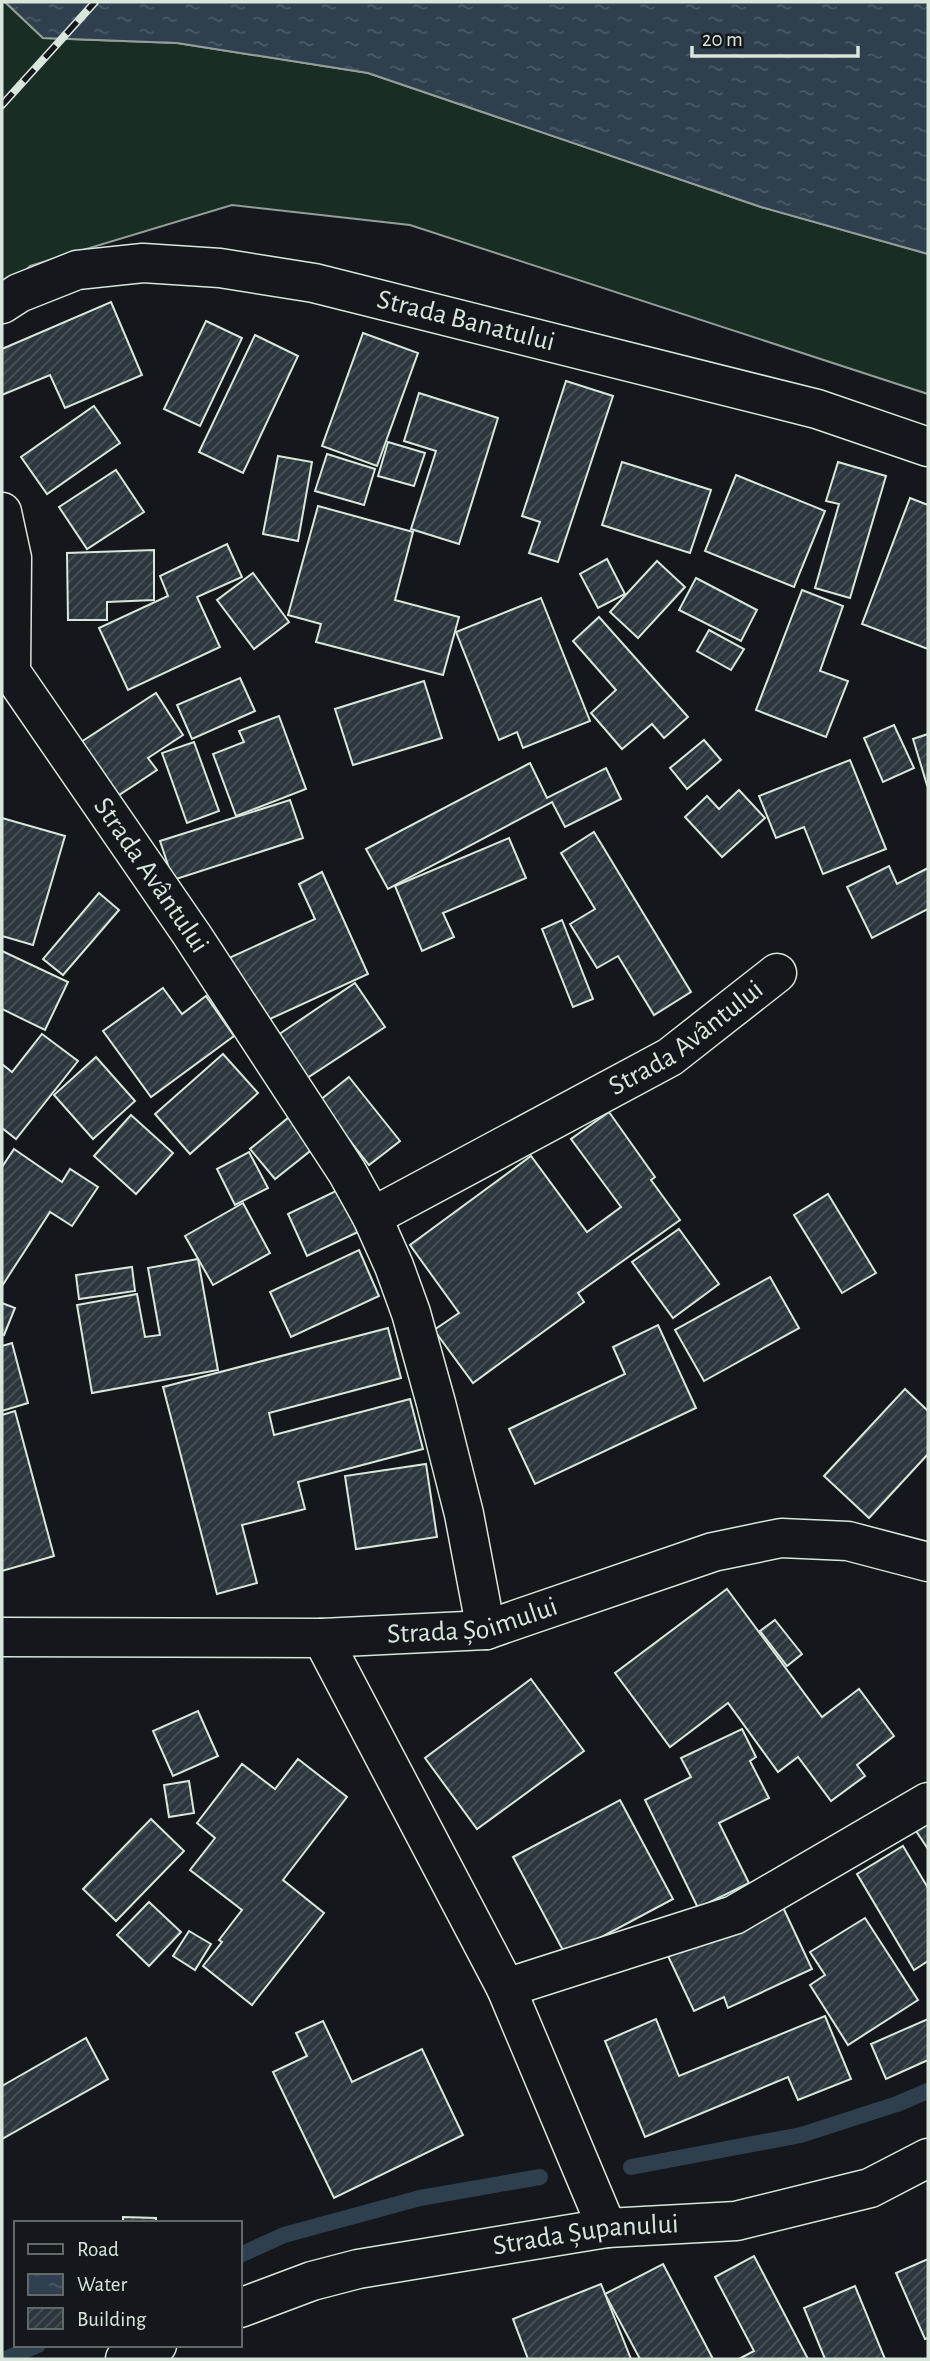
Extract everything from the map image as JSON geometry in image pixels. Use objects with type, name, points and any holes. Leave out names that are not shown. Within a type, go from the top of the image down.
[{"type":"street","name":"Strada Banatului","points":[[2,304],[19,293],[77,270],[143,263],[220,268],[314,283],[817,409],[928,447]]},
{"type":"street","name":"Strada Avântului","points":[[2,512],[12,558],[6,684],[192,934],[346,1172],[372,1217],[411,1313],[436,1403],[464,1514],[485,1630]]},
{"type":"street","name":"Strada Avântului","points":[[372,1217],[670,1057],[777,973]]},
{"type":"street","name":"Strada Șoimului","points":[[2,1637],[322,1638],[485,1630],[713,1552],[782,1538],[848,1541],[928,1562]]},
{"type":"street","points":[[322,1638],[506,1988],[607,2228]]},
{"type":"street","points":[[506,1988],[734,1915],[928,1802]]},
{"type":"street","name":"Strada Șupanului","points":[[242,2307],[312,2281],[358,2269],[607,2228],[736,2221],[870,2188],[928,2158]]},
{"type":"street","points":[[125,2359],[152,2347]]},
{"type":"green space","points":[[2,2],[43,38],[177,43],[368,73],[761,207],[928,254],[928,394],[410,225],[232,205],[30,266],[2,296]]},
{"type":"water","points":[[5,2],[928,2],[928,254],[761,207],[368,73],[177,43],[43,38]]},
{"type":"building","points":[[111,302],[142,375],[65,408],[50,375],[2,395],[2,349]]},
{"type":"building","points":[[206,321],[242,338],[200,426],[164,409]]},
{"type":"building","points":[[363,333],[418,353],[377,466],[322,446]]},
{"type":"building","points":[[255,335],[298,356],[243,473],[199,452]]},
{"type":"building","points":[[566,381],[613,396],[558,562],[529,553],[540,522],[522,516]]},
{"type":"building","points":[[419,393],[498,418],[459,544],[411,529],[436,451],[404,441]]},
{"type":"building","points":[[94,406],[120,443],[47,494],[21,457]]},
{"type":"building","points":[[388,442],[425,453],[414,486],[378,476]]},
{"type":"building","points":[[327,454],[375,469],[364,505],[315,491]]},
{"type":"building","points":[[278,456],[312,462],[298,541],[263,534]]},
{"type":"building","points":[[622,462],[711,490],[690,553],[602,525]]},
{"type":"building","points":[[838,462],[886,476],[850,598],[815,588],[839,504],[826,501]]},
{"type":"building","points":[[116,470],[144,512],[87,549],[59,507]]},
{"type":"building","points":[[736,475],[825,511],[794,587],[705,551]]},
{"type":"building","points":[[910,498],[928,505],[928,649],[862,624]]},
{"type":"building","points":[[318,506],[413,532],[395,600],[459,617],[443,675],[316,642],[321,624],[288,615]]},
{"type":"building","points":[[227,544],[242,577],[197,597],[220,647],[128,690],[99,628],[168,596],[160,576]]},
{"type":"building","points":[[154,550],[154,600],[107,602],[107,620],[68,620],[67,553]]},
{"type":"building","points":[[607,559],[625,594],[598,608],[580,574]]},
{"type":"building","points":[[657,561],[685,587],[638,638],[610,612]]},
{"type":"building","points":[[253,573],[289,622],[254,649],[217,600]]},
{"type":"building","points":[[696,578],[757,610],[741,641],[679,610]]},
{"type":"building","points":[[802,590],[843,606],[820,671],[848,681],[826,737],[756,710]]},
{"type":"building","points":[[541,598],[590,721],[523,748],[517,732],[499,740],[456,632]]},
{"type":"building","points":[[599,617],[688,717],[664,738],[652,724],[622,749],[591,713],[616,690],[573,641]]},
{"type":"building","points":[[709,630],[744,649],[731,670],[697,651]]},
{"type":"building","points":[[240,678],[255,711],[192,739],[177,705]]},
{"type":"building","points":[[424,681],[442,738],[353,765],[335,709]]},
{"type":"building","points":[[156,693],[183,735],[148,758],[157,770],[110,801],[75,746]]},
{"type":"building","points":[[279,716],[306,789],[236,816],[213,754],[244,742],[239,731]]},
{"type":"building","points":[[894,725],[914,768],[883,782],[864,738]]},
{"type":"building","points":[[928,734],[928,784],[927,785],[913,739]]},
{"type":"building","points":[[704,740],[721,760],[687,789],[670,768]]},
{"type":"building","points":[[194,742],[219,811],[187,823],[162,753]]},
{"type":"building","points":[[850,760],[886,849],[823,874],[804,827],[776,838],[759,796]]},
{"type":"building","points":[[530,763],[547,798],[606,768],[621,799],[565,827],[552,802],[388,889],[366,849]]},
{"type":"building","points":[[739,790],[765,818],[722,857],[685,817],[707,796],[719,809]]},
{"type":"building","points":[[290,800],[303,838],[173,880],[160,841]]},
{"type":"building","points":[[2,818],[65,836],[33,945],[2,936]]},
{"type":"building","points":[[594,832],[691,992],[654,1015],[618,956],[597,968],[570,924],[595,909],[561,853]]},
{"type":"building","points":[[509,838],[526,878],[443,913],[454,937],[422,951],[395,886]]},
{"type":"building","points":[[889,866],[897,884],[928,868],[928,909],[872,938],[847,887]]},
{"type":"building","points":[[322,872],[368,974],[259,1024],[229,958],[315,919],[299,884]]},
{"type":"building","points":[[99,893],[119,910],[63,975],[43,959]]},
{"type":"building","points":[[562,920],[593,999],[573,1007],[542,929]]},
{"type":"building","points":[[2,951],[68,982],[45,1030],[2,1009]]},
{"type":"building","points":[[355,983],[385,1027],[301,1082],[272,1039]]},
{"type":"building","points":[[163,988],[182,1014],[206,996],[234,1036],[151,1097],[103,1031]]},
{"type":"building","points":[[42,1034],[78,1061],[16,1139],[2,1128],[2,1064],[12,1072]]},
{"type":"building","points":[[223,1054],[258,1093],[190,1154],[155,1114]]},
{"type":"building","points":[[96,1057],[135,1101],[93,1139],[54,1095]]},
{"type":"building","points":[[349,1077],[400,1141],[369,1165],[319,1101]]},
{"type":"building","points":[[609,1112],[655,1177],[651,1180],[680,1220],[578,1293],[584,1302],[473,1383],[434,1330],[459,1313],[410,1245],[531,1156],[587,1232],[621,1207],[571,1139]]},
{"type":"building","points":[[294,1113],[319,1144],[275,1179],[250,1149]]},
{"type":"building","points":[[131,1115],[173,1153],[136,1194],[94,1156]]},
{"type":"building","points":[[14,1149],[62,1182],[70,1169],[98,1187],[72,1226],[50,1212],[2,1286],[2,1167]]},
{"type":"building","points":[[249,1152],[268,1188],[235,1205],[217,1169]]},
{"type":"building","points":[[338,1190],[358,1232],[307,1256],[288,1214]]},
{"type":"building","points":[[828,1194],[876,1273],[842,1293],[794,1215]]},
{"type":"building","points":[[243,1203],[270,1253],[213,1285],[185,1236]]},
{"type":"building","points":[[679,1229],[719,1284],[673,1318],[632,1262]]},
{"type":"building","points":[[359,1250],[379,1296],[291,1337],[270,1292]]},
{"type":"building","points":[[198,1259],[218,1370],[92,1393],[77,1305],[137,1294],[145,1337],[160,1335],[148,1268]]},
{"type":"building","points":[[132,1267],[135,1291],[79,1299],[76,1275]]},
{"type":"building","points":[[770,1277],[799,1328],[704,1381],[675,1330]]},
{"type":"building","points":[[2,1303],[15,1308],[4,1335],[2,1334]]},
{"type":"building","points":[[658,1325],[696,1408],[535,1484],[509,1429],[625,1374],[613,1347]]},
{"type":"building","points":[[388,1328],[401,1378],[269,1413],[274,1435],[410,1399],[423,1449],[298,1482],[305,1509],[242,1525],[257,1583],[217,1594],[163,1387]]},
{"type":"building","points":[[12,1343],[28,1403],[2,1411],[2,1346]]},
{"type":"building","points":[[905,1389],[928,1411],[928,1454],[869,1518],[824,1476]]},
{"type":"building","points":[[15,1411],[54,1556],[2,1571],[2,1415]]},
{"type":"building","points":[[426,1464],[437,1537],[356,1549],[345,1476]]},
{"type":"building","points":[[727,1589],[822,1717],[859,1689],[894,1736],[857,1765],[865,1776],[831,1801],[798,1757],[778,1772],[728,1703],[670,1747],[615,1673]]},
{"type":"building","points":[[775,1620],[802,1654],[787,1666],[760,1631]]},
{"type":"building","points":[[531,1679],[584,1751],[477,1829],[425,1758]]},
{"type":"building","points":[[198,1711],[218,1756],[173,1776],[153,1731]]},
{"type":"building","points":[[742,1729],[756,1757],[750,1761],[769,1798],[719,1823],[749,1883],[698,1908],[645,1800],[691,1777],[681,1758]]},
{"type":"building","points":[[298,1759],[347,1797],[283,1880],[324,1913],[252,2005],[203,1966],[242,1910],[190,1870],[215,1838],[197,1823],[242,1764],[275,1789]]},
{"type":"building","points":[[189,1781],[194,1813],[169,1817],[164,1785]]},
{"type":"building","points":[[620,1800],[673,1899],[566,1956],[513,1857]]},
{"type":"building","points":[[928,1818],[928,1849],[914,1828]]},
{"type":"building","points":[[151,1819],[184,1851],[116,1921],[83,1889]]},
{"type":"building","points":[[903,1846],[928,1888],[928,1961],[914,1970],[857,1874]]},
{"type":"building","points":[[149,1902],[181,1932],[149,1966],[117,1935]]},
{"type":"building","points":[[781,1903],[812,1969],[728,2008],[724,1997],[694,2011],[668,1956]]},
{"type":"building","points":[[865,1918],[918,2000],[848,2045],[810,1985],[825,1975],[810,1952]]},
{"type":"building","points":[[189,1931],[211,1944],[195,1970],[173,1956]]},
{"type":"building","points":[[825,2016],[851,2079],[798,2100],[788,2077],[645,2137],[605,2041],[656,2019],[679,2076]]},
{"type":"building","points":[[928,2019],[928,2060],[886,2079],[871,2044]]},
{"type":"building","points":[[323,2021],[352,2082],[422,2049],[463,2135],[334,2198],[273,2072],[307,2056],[296,2033]]},
{"type":"building","points":[[86,2038],[108,2079],[2,2139],[2,2086]]},
{"type":"building","points":[[123,2217],[156,2218],[156,2221],[123,2221]]},
{"type":"building","points":[[754,2256],[808,2359],[739,2359],[754,2351],[715,2277]]},
{"type":"building","points":[[928,2259],[928,2338],[925,2339],[896,2273]]},
{"type":"building","points":[[663,2264],[713,2359],[640,2359],[605,2294]]},
{"type":"building","points":[[601,2284],[631,2359],[528,2359],[513,2319]]},
{"type":"building","points":[[855,2286],[885,2359],[825,2359],[804,2308]]},
{"type":"waterway","points":[[631,2167],[801,2135],[897,2104],[928,2091]]},
{"type":"waterway","points":[[242,2254],[284,2235],[420,2198],[540,2177]]},
{"type":"waterway","points":[[5,2359],[33,2347]]},
{"type":"railway","points":[[2,105],[95,2]]}]
